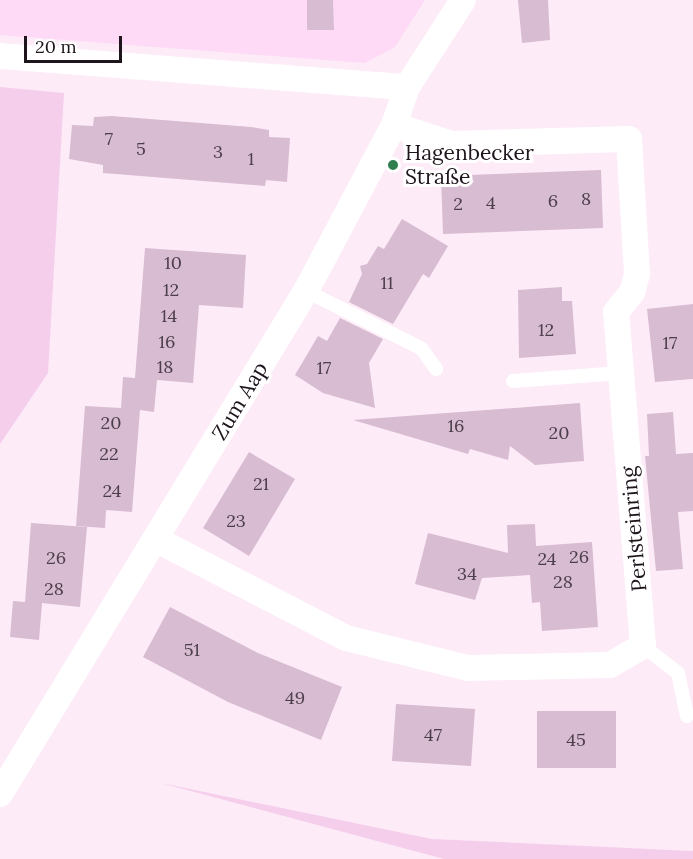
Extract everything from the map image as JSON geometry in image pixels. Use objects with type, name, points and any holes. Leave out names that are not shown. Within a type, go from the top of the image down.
[{"type":"street","name":"Zum Aap","points":[[0,794],[157,540],[306,291],[394,125],[408,87],[463,0]]},
{"type":"street","points":[[0,56],[408,87]]},
{"type":"street","name":"Perlsteinring","points":[[394,125],[452,144],[629,139],[637,274],[632,292],[616,312],[643,646]]},
{"type":"street","points":[[157,540],[346,638],[468,668],[610,665],[643,646]]},
{"type":"lane","points":[[306,291],[421,348],[436,369]]},
{"type":"lane","points":[[513,381],[621,373]]},
{"type":"lane","points":[[643,646],[678,673],[687,716]]},
{"type":"shaded area","points":[[0,0],[425,0],[395,47],[365,63],[0,35]]},
{"type":"shaded area","points":[[0,87],[64,93],[48,373],[0,444]]},
{"type":"shaded area","points":[[161,783],[432,839],[693,851],[693,859],[444,859]]},
{"type":"building","points":[[307,0],[333,0],[334,30],[307,30]]},
{"type":"building","points":[[518,0],[548,0],[550,40],[522,43]]},
{"type":"building","points":[[112,116],[269,130],[269,137],[290,138],[287,182],[266,180],[265,186],[103,173],[103,165],[69,159],[72,125],[93,126],[94,117]]},
{"type":"building","points":[[601,170],[603,228],[443,234],[441,176]]},
{"type":"building","points":[[402,219],[448,246],[429,278],[423,274],[393,324],[349,302],[362,274],[360,266],[367,264],[378,246],[384,249]]},
{"type":"building","points":[[145,248],[246,255],[243,308],[199,305],[193,383],[157,380],[154,412],[140,410],[132,512],[106,510],[105,528],[76,526],[85,406],[121,408],[123,377],[135,378]]},
{"type":"building","points":[[562,287],[562,301],[572,301],[576,354],[519,358],[518,290]]},
{"type":"building","points":[[693,304],[693,379],[655,382],[647,309]]},
{"type":"building","points":[[340,318],[383,339],[369,363],[375,408],[323,393],[295,375],[318,336],[327,341]]},
{"type":"building","points":[[580,403],[584,461],[535,465],[510,446],[508,460],[470,449],[468,454],[353,420]]},
{"type":"building","points":[[673,412],[676,454],[693,453],[693,511],[678,512],[683,569],[656,571],[645,456],[649,456],[647,414]]},
{"type":"building","points":[[249,452],[295,479],[249,556],[203,528]]},
{"type":"building","points":[[31,523],[87,527],[80,607],[42,603],[39,640],[10,637],[13,601],[25,602]]},
{"type":"building","points":[[535,524],[536,546],[592,542],[598,627],[542,631],[540,602],[532,603],[530,575],[482,578],[475,600],[415,584],[428,533],[508,553],[507,525]]},
{"type":"building","points":[[170,607],[258,653],[342,687],[321,740],[228,702],[143,657]]},
{"type":"building","points":[[396,704],[475,709],[471,766],[392,761]]},
{"type":"building","points":[[537,711],[616,711],[616,768],[537,768]]},
{"type":"place","name":"Hagenbecker Straße","points":[[393,165]]}]
